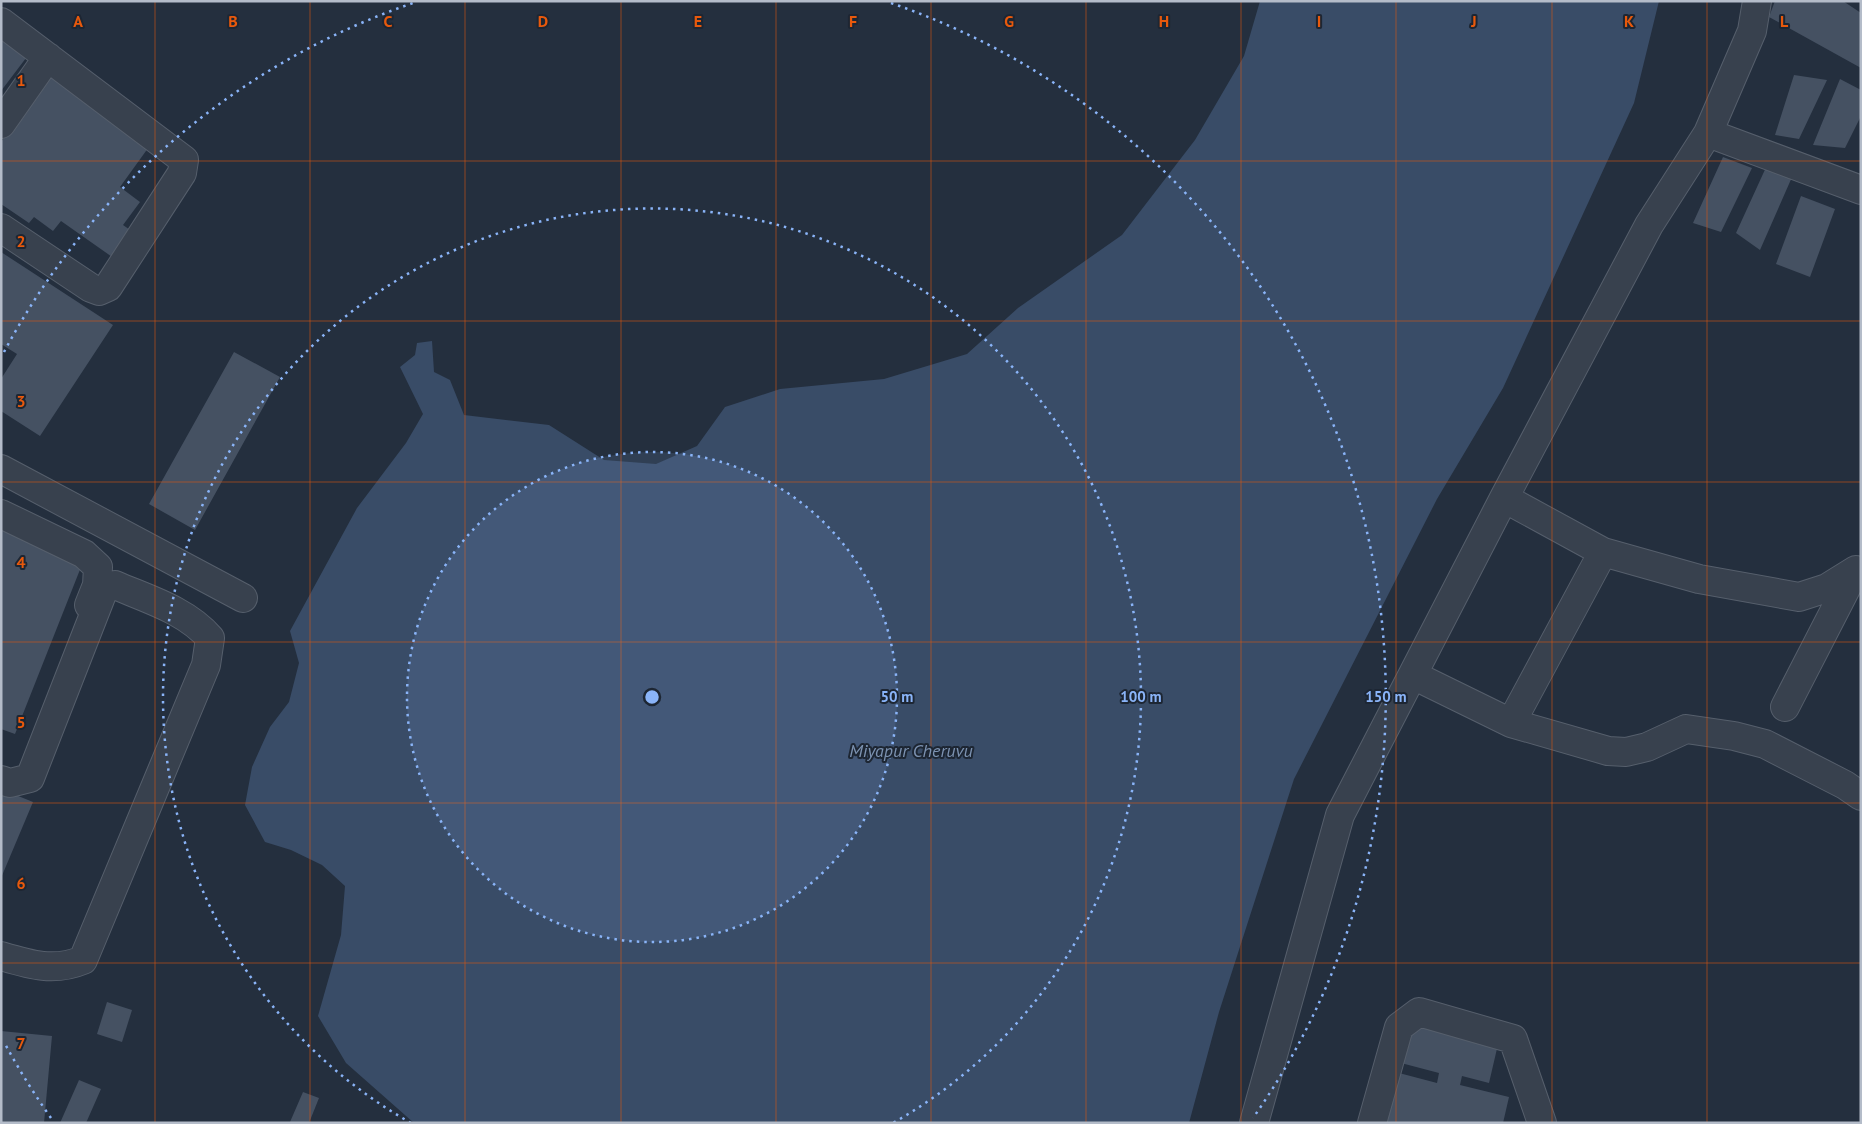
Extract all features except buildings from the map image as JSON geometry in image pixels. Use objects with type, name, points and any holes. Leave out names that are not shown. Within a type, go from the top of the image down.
[{"type":"street","points":[[1254,1123],[1340,815],[1504,498],[1649,225],[1708,132],[1752,31],[1757,1]]},
{"type":"street","points":[[1,22],[184,160],[182,173],[108,287],[99,291],[91,288],[1,228]]},
{"type":"street","points":[[1,124],[48,57]]},
{"type":"street","points":[[1708,132],[1861,190]]},
{"type":"street","points":[[1,469],[243,598]]},
{"type":"street","points":[[1504,498],[1603,552],[1699,579],[1799,597],[1828,588],[1859,567]]},
{"type":"street","points":[[1,514],[84,554],[98,567],[97,585],[26,755],[17,766],[1,773]]},
{"type":"street","points":[[1511,723],[1603,552]]},
{"type":"street","points":[[1785,707],[1859,567]]},
{"type":"street","points":[[1,780],[10,783],[30,778],[104,589],[115,584],[182,615],[199,626],[210,638],[206,665],[84,960],[66,967],[25,964],[1,956]]},
{"type":"street","points":[[1413,675],[1511,723],[1608,751],[1626,752],[1647,747],[1686,730],[1734,736],[1765,744],[1845,785],[1861,796]]},
{"type":"street","points":[[1372,1123],[1399,1027],[1419,1012],[1513,1039],[1542,1123]]},
{"type":"water","name":"Miyapur Cheruvu","points":[[1260,1],[1659,1],[1634,103],[1503,388],[1437,499],[1294,779],[1219,1012],[1189,1123],[414,1123],[346,1063],[318,1016],[341,935],[345,886],[322,865],[291,850],[265,842],[245,805],[252,767],[270,727],[289,702],[299,663],[290,631],[357,508],[406,443],[423,414],[400,367],[415,355],[417,343],[432,341],[434,372],[450,380],[464,415],[549,425],[604,460],[656,464],[697,446],[725,407],[780,389],[884,379],[967,354],[1018,308],[1122,235],[1195,140],[1244,56]]}]
